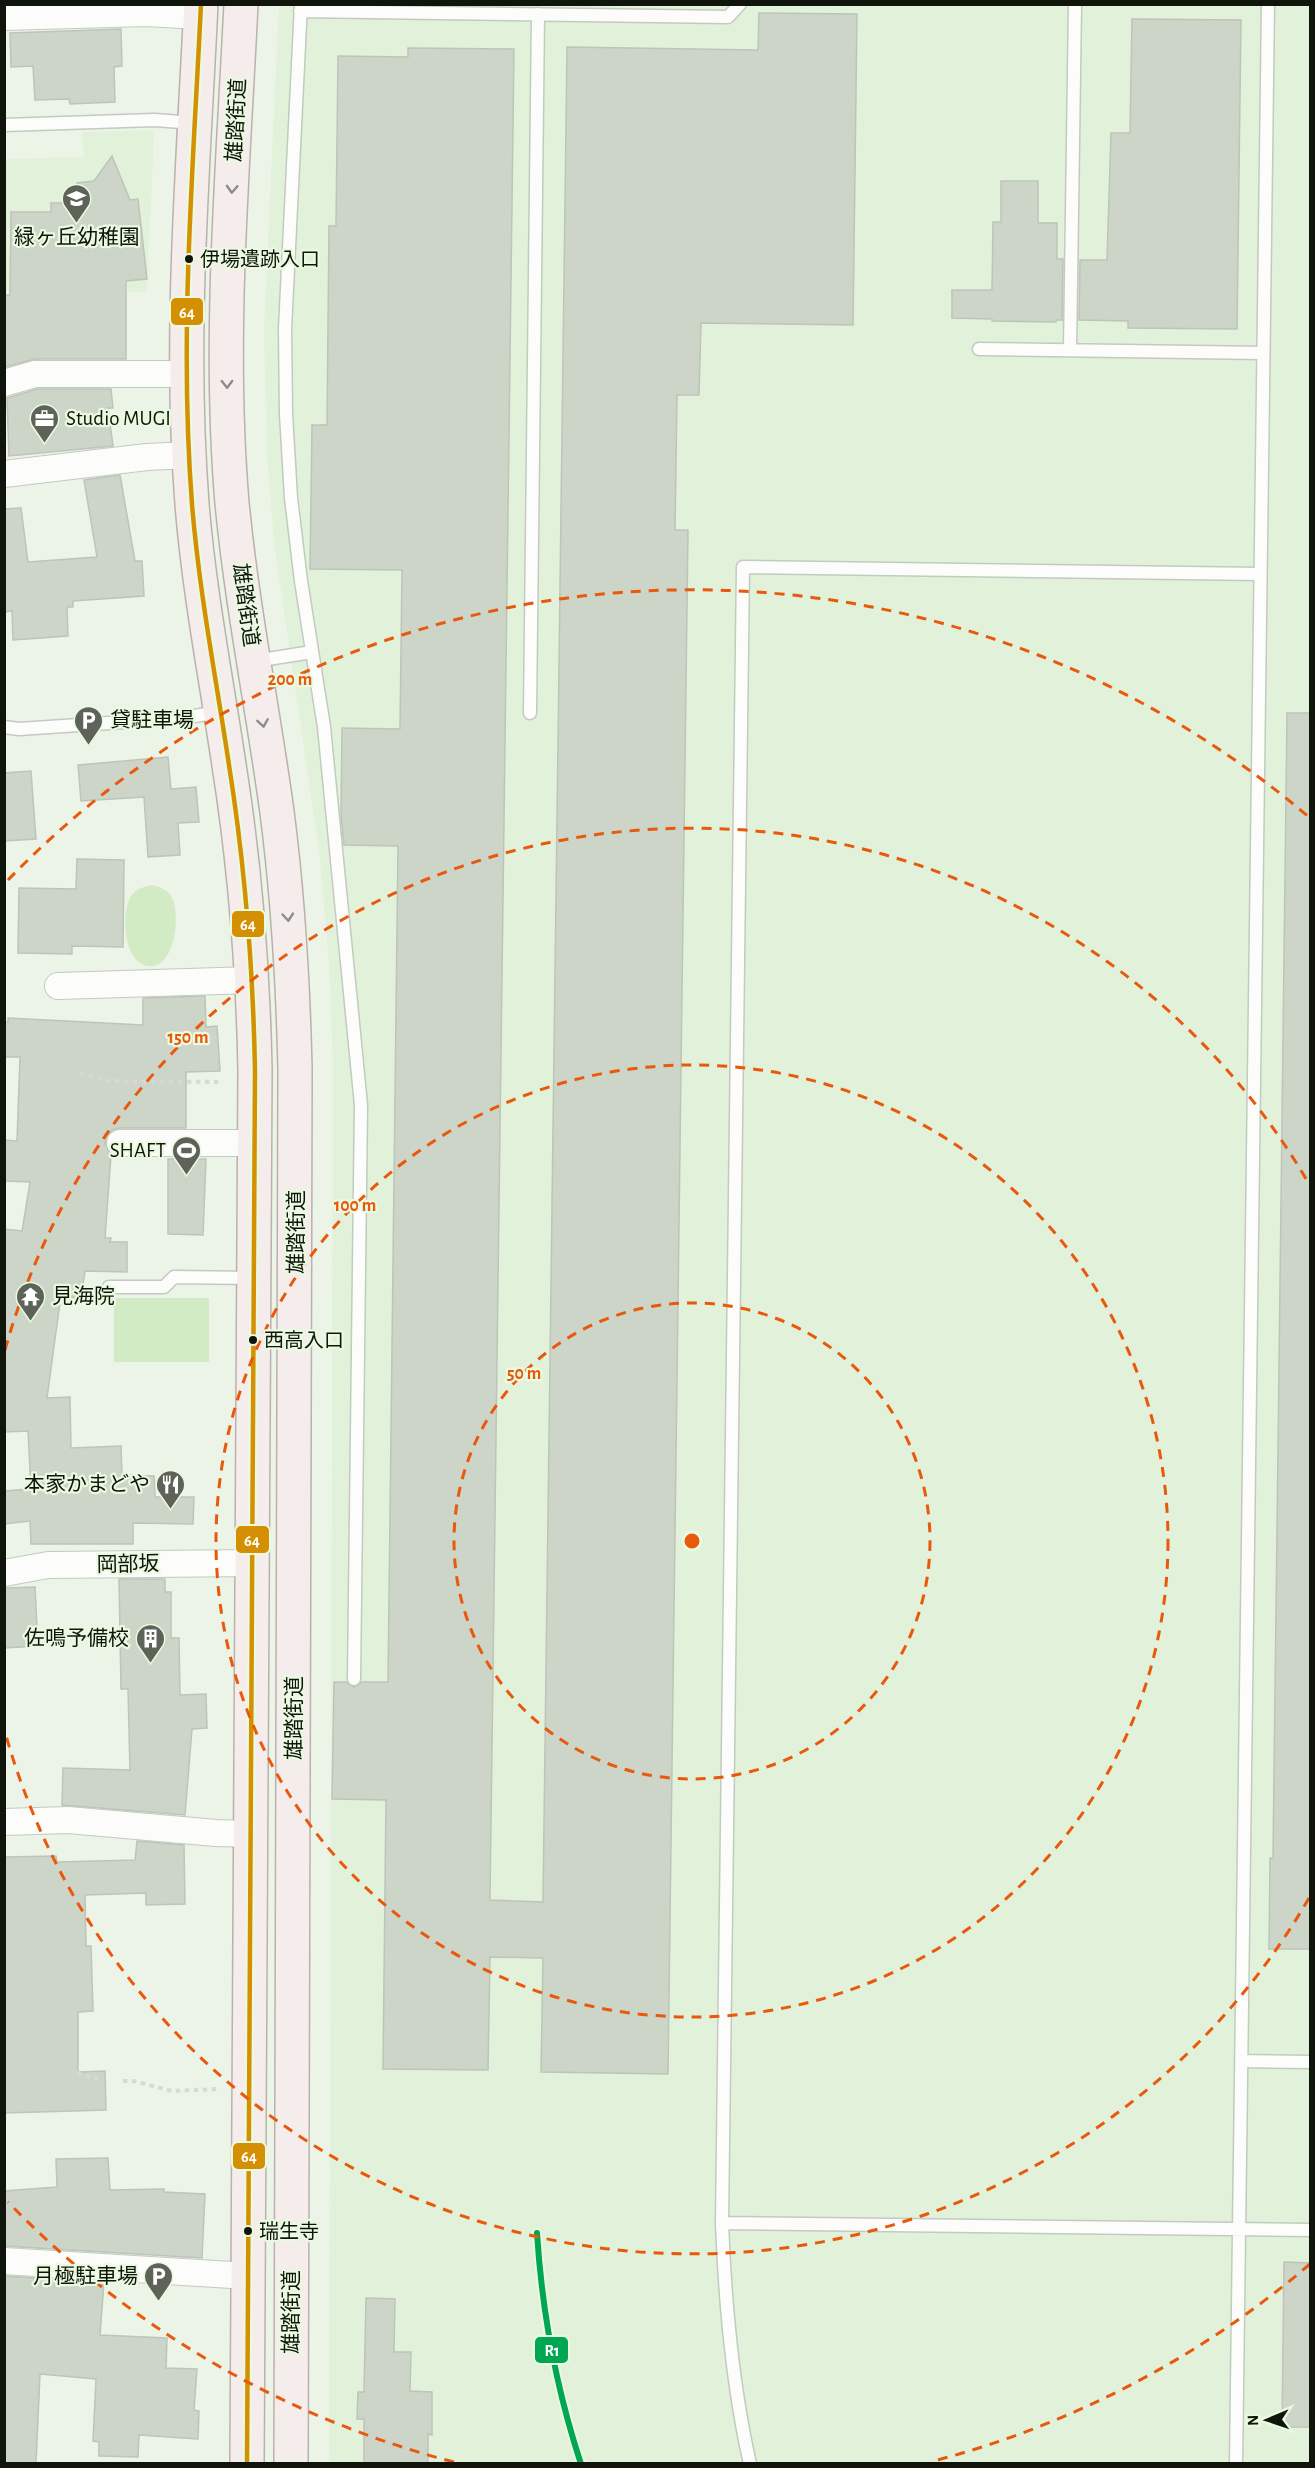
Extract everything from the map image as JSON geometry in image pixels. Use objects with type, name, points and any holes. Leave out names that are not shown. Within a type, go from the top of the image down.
[{"type":"main road","name":"雄踏街道","points":[[241,4],[226,372],[232,503],[282,862],[291,965],[296,1069],[291,2463]]},
{"type":"main road","name":"雄踏街道","points":[[200,10],[187,283],[186,374],[189,455],[197,552],[242,867],[252,980],[255,1278],[247,2463]]},
{"type":"street","points":[[4,17],[200,10]]},
{"type":"street","points":[[4,383],[35,374],[186,374]]},
{"type":"street","points":[[4,474],[147,457],[189,455]]},
{"type":"street","points":[[58,986],[252,980]]},
{"type":"street","points":[[120,1143],[255,1143]]},
{"type":"street","name":"岡部坂","points":[[4,1574],[48,1565],[253,1563]]},
{"type":"street","points":[[4,1822],[68,1820],[251,1834]]},
{"type":"street","points":[[4,2260],[248,2276]]},
{"type":"lane","points":[[354,1679],[361,1105],[324,727],[291,498],[285,371],[300,8],[728,17],[740,4]]},
{"type":"lane","points":[[1070,350],[1075,4]]},
{"type":"lane","points":[[1236,2463],[1268,4]]},
{"type":"lane","points":[[530,713],[538,14]]},
{"type":"lane","points":[[4,125],[155,120],[195,123]]},
{"type":"lane","points":[[979,349],[1263,353]]},
{"type":"lane","points":[[750,2463],[729,2340],[722,2223],[742,567],[1260,574]]},
{"type":"lane","points":[[254,661],[312,652]]},
{"type":"lane","points":[[4,727],[19,729],[183,718],[221,712]]},
{"type":"lane","points":[[109,1287],[164,1287],[174,1277],[255,1278]]},
{"type":"lane","points":[[1241,2061],[1311,2062]]},
{"type":"lane","points":[[722,2223],[1311,2230]]},
{"type":"path","points":[[80,1073],[107,1081],[227,1082]]},
{"type":"path","points":[[77,2073],[103,2081]]},
{"type":"path","points":[[123,2081],[134,2081],[172,2091],[221,2089]]},
{"type":"shaded area","points":[[279,5],[1310,5],[1310,2463],[329,2463],[333,1068],[329,963],[320,858],[274,542],[267,457],[264,329]]},
{"type":"shaded area","name":"緑ヶ丘幼稚園","points":[[154,130],[147,292],[5,290],[4,159],[84,157],[82,132]]},
{"type":"shaded area","points":[[152,885],[165,890],[171,896],[176,914],[176,925],[171,949],[166,958],[159,964],[150,966],[134,957],[126,936],[125,924],[128,903],[132,895],[138,889]]},
{"type":"shaded area","points":[[114,1298],[209,1298],[209,1362],[114,1362]]},
{"type":"building","points":[[759,13],[857,14],[853,325],[701,323],[699,395],[677,395],[675,530],[688,530],[668,2074],[541,2072],[543,1958],[490,1957],[488,2070],[383,2069],[386,1800],[332,1799],[334,1682],[346,1682],[354,1687],[362,1682],[388,1682],[398,846],[344,845],[341,815],[342,728],[400,729],[402,570],[310,569],[312,425],[327,425],[329,226],[336,226],[338,56],[408,57],[408,48],[514,49],[490,1900],[543,1902],[567,47],[758,50]]},
{"type":"building","points":[[1132,19],[1241,20],[1237,329],[1128,328],[1128,321],[1079,320],[1080,260],[1107,260],[1111,133],[1130,133]]},
{"type":"building","points":[[121,29],[122,66],[114,67],[115,102],[70,104],[69,99],[35,100],[33,66],[11,67],[10,33]]},
{"type":"building","points":[[112,156],[130,200],[138,199],[147,279],[126,281],[126,359],[35,359],[5,367],[4,295],[10,295],[11,212],[51,212],[51,203],[79,203],[77,183],[94,181]]},
{"type":"building","points":[[1001,181],[1038,181],[1038,223],[1057,223],[1057,259],[1063,259],[1062,320],[1056,320],[1056,322],[992,321],[992,319],[952,318],[952,290],[992,290],[993,222],[1001,222]]},
{"type":"building","points":[[37,389],[111,389],[113,408],[108,408],[113,446],[9,456],[7,398]]},
{"type":"building","points":[[120,475],[135,561],[142,561],[144,596],[73,601],[73,607],[67,607],[68,636],[13,640],[12,611],[4,612],[4,509],[21,508],[28,562],[97,557],[84,480]]},
{"type":"building","points":[[1287,713],[1311,713],[1311,1949],[1269,1949],[1270,1858],[1273,1858]]},
{"type":"building","points":[[168,757],[171,789],[196,787],[199,822],[178,823],[180,855],[148,857],[144,797],[81,801],[78,765]]},
{"type":"building","points":[[31,771],[36,839],[4,841],[4,773]]},
{"type":"building","points":[[77,859],[124,860],[123,947],[72,946],[72,954],[18,953],[19,888],[76,889]]},
{"type":"building","points":[[205,996],[206,1027],[217,1026],[220,1071],[186,1072],[186,1128],[120,1128],[112,1130],[107,1136],[105,1144],[111,1155],[105,1238],[111,1238],[110,1242],[127,1242],[127,1272],[85,1271],[81,1299],[61,1295],[47,1398],[70,1397],[71,1448],[121,1446],[122,1475],[154,1476],[155,1497],[194,1497],[193,1524],[133,1523],[133,1544],[31,1544],[30,1521],[4,1524],[4,1491],[31,1489],[28,1431],[4,1432],[4,1229],[22,1231],[30,1182],[4,1181],[4,1140],[17,1141],[20,1057],[4,1057],[4,1022],[8,1022],[8,1018],[143,1025],[143,998]]},
{"type":"building","points":[[168,1159],[206,1159],[203,1235],[168,1234]]},
{"type":"building","points":[[119,1579],[165,1579],[165,1592],[171,1592],[171,1638],[179,1638],[180,1695],[206,1694],[207,1728],[192,1729],[185,1815],[62,1805],[63,1768],[130,1770],[128,1689],[121,1689]]},
{"type":"building","points":[[35,1587],[38,1646],[4,1648],[4,1588]]},
{"type":"building","points":[[137,1841],[184,1845],[185,1904],[146,1905],[146,1893],[85,1895],[86,1946],[91,1946],[93,2011],[78,2012],[78,2072],[105,2071],[106,2110],[4,2113],[4,1857],[56,1856],[57,1862],[135,1860]]},
{"type":"building","points":[[108,2158],[110,2190],[164,2189],[164,2192],[205,2194],[202,2258],[4,2246],[4,2191],[57,2187],[56,2159]]},
{"type":"building","points":[[1284,2262],[1311,2263],[1311,2427],[1282,2427]]},
{"type":"building","points":[[4,2276],[104,2282],[100,2335],[167,2338],[166,2368],[197,2369],[194,2410],[199,2411],[198,2439],[139,2435],[138,2457],[99,2456],[99,2442],[93,2441],[96,2379],[40,2374],[36,2463],[4,2463]]},
{"type":"building","points":[[366,2298],[395,2299],[394,2352],[411,2352],[410,2391],[432,2392],[432,2435],[428,2434],[428,2463],[364,2463],[364,2419],[357,2419],[358,2392],[364,2392]]},
{"type":"transit line","name":"64","points":[[201,4],[187,316],[188,441],[199,569],[235,803],[244,879],[255,1070],[247,2464]]},
{"type":"transit line","name":"R1","points":[[537,2233],[542,2292],[557,2378],[581,2464]]},
{"type":"place","name":"緑ヶ丘幼稚園","points":[[77,224]]},
{"type":"place","name":"伊場遺跡入口","points":[[189,259]]},
{"type":"place","name":"Studio MUGI","points":[[45,444]]},
{"type":"place","name":"貸駐車場","points":[[89,746]]},
{"type":"place","name":"SHAFT","points":[[187,1176]]},
{"type":"place","name":"見海院","points":[[31,1322]]},
{"type":"place","name":"西高入口","points":[[253,1340]]},
{"type":"place","name":"本家かまどや","points":[[171,1510]]},
{"type":"place","name":"佐鳴予備校","points":[[150,1664]]},
{"type":"place","name":"瑞生寺","points":[[248,2231]]},
{"type":"place","name":"月極駐車場","points":[[159,2302]]}]
